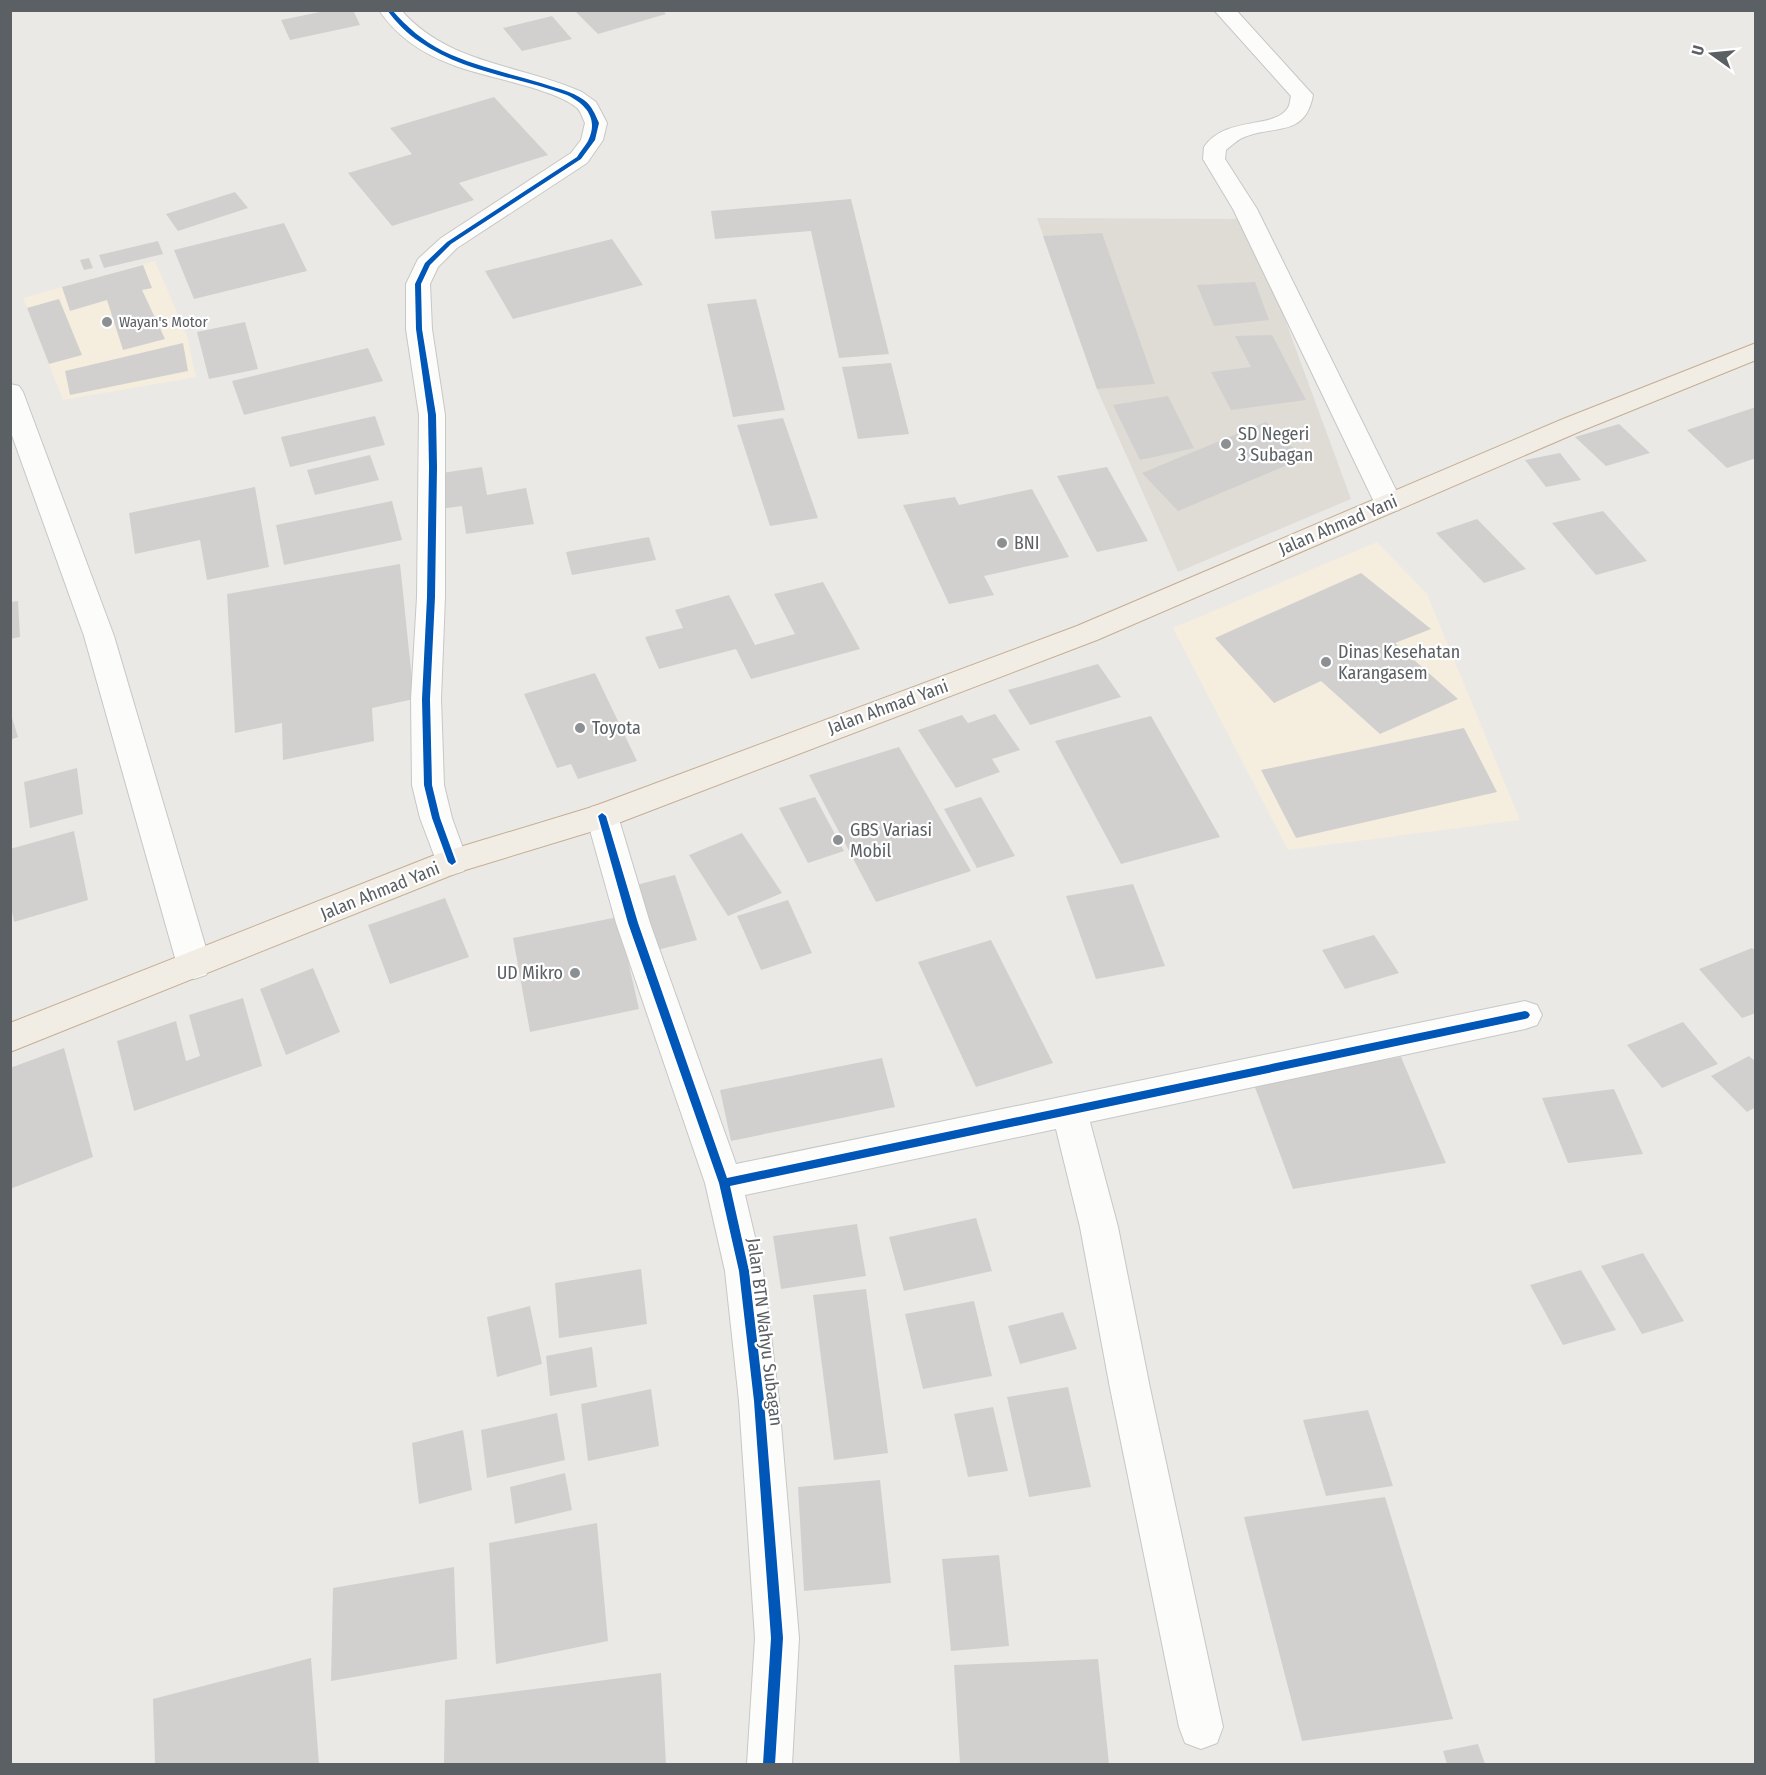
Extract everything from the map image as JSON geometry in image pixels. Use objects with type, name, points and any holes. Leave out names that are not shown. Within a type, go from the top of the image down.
[{"type":"highway","name":"Jalan Ahmad Yani","points":[[10,1038],[452,862],[602,816],[1087,633],[1572,425],[1755,351]]},
{"type":"street","points":[[389,10],[398,22],[426,46],[464,63],[570,95],[588,107],[596,123],[592,140],[579,158],[449,243],[427,264],[418,284],[419,329],[432,415],[431,597],[426,699],[428,785],[436,818],[452,862]]},
{"type":"street","points":[[1224,10],[1302,95],[1302,108],[1291,120],[1235,133],[1215,147],[1214,159],[1245,210],[1389,504]]},
{"type":"street","points":[[10,392],[99,636],[194,965]]},
{"type":"street","name":"Jalan BTN Wahyu Subagan","points":[[602,816],[633,923],[724,1182],[744,1271],[759,1401],[777,1638],[770,1764]]},
{"type":"street","points":[[724,1182],[1525,1015]]},
{"type":"street","points":[[1070,1110],[1100,1227],[1130,1388],[1201,1727]]},
{"type":"shaded area","name":"SD Negeri 3 Subagan","points":[[1037,218],[1248,219],[1351,499],[1178,572],[1097,389]]},
{"type":"shaded area","name":"Wayan's Motor","points":[[155,261],[187,336],[196,377],[63,400],[23,298]]},
{"type":"shaded area","points":[[1377,542],[1427,594],[1520,820],[1288,850],[1173,628]]},
{"type":"building","points":[[330,10],[353,10],[360,25],[290,40],[281,20]]},
{"type":"building","points":[[662,10],[666,14],[598,34],[575,11]]},
{"type":"building","points":[[552,16],[572,39],[522,51],[503,28]]},
{"type":"building","points":[[494,97],[548,155],[459,183],[474,200],[392,226],[348,173],[412,154],[390,128]]},
{"type":"building","points":[[235,192],[248,208],[178,231],[166,214]]},
{"type":"building","points":[[851,199],[889,354],[839,358],[811,231],[715,239],[711,211]]},
{"type":"building","points":[[284,223],[307,271],[194,299],[174,250]]},
{"type":"building","points":[[1102,233],[1155,384],[1097,389],[1043,236]]},
{"type":"building","points":[[612,239],[643,285],[513,319],[485,271]]},
{"type":"building","points":[[158,241],[163,254],[104,268],[99,255]]},
{"type":"building","points":[[89,258],[93,268],[84,270],[80,260]]},
{"type":"building","points":[[143,265],[152,288],[142,290],[165,339],[123,350],[107,300],[70,311],[62,287]]},
{"type":"building","points":[[1255,282],[1269,320],[1214,326],[1197,285]]},
{"type":"building","points":[[59,299],[82,355],[49,364],[27,308]]},
{"type":"building","points":[[756,299],[785,410],[733,417],[707,304]]},
{"type":"building","points":[[245,322],[258,369],[209,379],[197,332]]},
{"type":"building","points":[[1272,335],[1306,400],[1231,410],[1211,372],[1251,367],[1235,336]]},
{"type":"building","points":[[183,343],[188,371],[70,395],[65,371]]},
{"type":"building","points":[[368,348],[383,381],[244,415],[232,381]]},
{"type":"building","points":[[891,363],[909,434],[858,439],[842,367]]},
{"type":"building","points":[[1168,396],[1194,448],[1140,460],[1113,405]]},
{"type":"building","points":[[1756,407],[1756,458],[1727,468],[1687,430]]},
{"type":"building","points":[[375,416],[385,445],[290,467],[281,437]]},
{"type":"building","points":[[783,418],[818,518],[770,526],[737,425]]},
{"type":"building","points":[[1266,422],[1304,458],[1178,511],[1142,473]]},
{"type":"building","points":[[1619,424],[1650,453],[1606,466],[1575,437]]},
{"type":"building","points":[[1560,453],[1581,480],[1546,487],[1525,460]]},
{"type":"building","points":[[370,455],[379,480],[315,495],[307,470]]},
{"type":"building","points":[[482,467],[487,495],[526,488],[534,524],[466,534],[462,506],[440,509],[435,474]]},
{"type":"building","points":[[1107,467],[1148,541],[1097,552],[1057,476]]},
{"type":"building","points":[[255,487],[269,567],[207,580],[200,540],[135,554],[129,513]]},
{"type":"building","points":[[1032,489],[1069,557],[984,576],[994,595],[949,604],[903,505],[955,497],[959,505]]},
{"type":"building","points":[[392,501],[402,540],[284,565],[276,525]]},
{"type":"building","points":[[1603,511],[1647,561],[1596,575],[1552,523]]},
{"type":"building","points":[[1477,519],[1526,569],[1484,583],[1436,533]]},
{"type":"building","points":[[649,537],[656,560],[572,575],[566,552]]},
{"type":"building","points":[[400,564],[414,699],[372,708],[374,741],[283,760],[282,723],[235,733],[227,594]]},
{"type":"building","name":"Dinas Kesehatan Karangasem","points":[[1361,573],[1431,629],[1395,643],[1458,699],[1380,734],[1321,681],[1274,703],[1215,638]]},
{"type":"building","points":[[823,582],[860,649],[751,679],[736,649],[659,669],[645,637],[683,628],[675,610],[729,595],[755,645],[795,634],[774,594]]},
{"type":"building","points":[[18,601],[20,637],[10,639],[10,602]]},
{"type":"building","points":[[1098,664],[1121,697],[1030,725],[1008,690]]},
{"type":"building","name":"Toyota","points":[[595,673],[637,761],[578,779],[571,764],[557,768],[524,694]]},
{"type":"building","points":[[10,711],[18,737],[10,740]]},
{"type":"building","points":[[995,714],[1020,750],[992,759],[1000,772],[956,788],[918,730],[962,715],[968,723]]},
{"type":"building","points":[[1151,716],[1220,837],[1121,864],[1055,741]]},
{"type":"building","points":[[1464,728],[1497,792],[1296,838],[1261,770]]},
{"type":"building","points":[[899,747],[971,871],[876,902],[809,775]]},
{"type":"building","points":[[77,768],[83,814],[30,828],[24,782]]},
{"type":"building","points":[[815,797],[844,851],[808,863],[779,808]]},
{"type":"building","points":[[981,797],[1015,856],[977,868],[944,809]]},
{"type":"building","points":[[74,831],[88,900],[14,922],[10,901],[10,849]]},
{"type":"building","points":[[742,833],[782,893],[728,916],[689,855]]},
{"type":"building","points":[[675,875],[697,940],[653,951],[632,886]]},
{"type":"building","points":[[1133,884],[1165,966],[1096,979],[1066,896]]},
{"type":"building","points":[[445,898],[469,957],[390,984],[368,925]]},
{"type":"building","points":[[788,900],[812,953],[761,970],[737,916]]},
{"type":"building","name":"UD Mikro","points":[[618,917],[639,1009],[530,1032],[513,938]]},
{"type":"building","points":[[1374,935],[1399,973],[1345,989],[1322,950]]},
{"type":"building","points":[[991,940],[1053,1063],[976,1087],[918,962]]},
{"type":"building","points":[[1752,948],[1756,952],[1756,1013],[1742,1018],[1699,969]]},
{"type":"building","points":[[313,968],[340,1032],[286,1055],[260,989]]},
{"type":"building","points":[[243,998],[262,1066],[134,1111],[117,1041],[176,1021],[186,1061],[200,1056],[189,1015]]},
{"type":"building","points":[[1683,1022],[1718,1064],[1662,1088],[1627,1045]]},
{"type":"building","points":[[64,1048],[93,1157],[10,1189],[10,1068]]},
{"type":"building","points":[[1749,1056],[1756,1062],[1756,1107],[1747,1112],[1711,1076]]},
{"type":"building","points":[[1401,1057],[1446,1163],[1293,1189],[1253,1082]]},
{"type":"building","points":[[882,1058],[895,1107],[731,1141],[720,1090]]},
{"type":"building","points":[[1614,1089],[1643,1154],[1568,1163],[1542,1098]]},
{"type":"building","points":[[976,1218],[992,1271],[904,1291],[889,1237]]},
{"type":"building","points":[[857,1224],[866,1276],[781,1289],[773,1236]]},
{"type":"building","points":[[1643,1253],[1684,1321],[1642,1334],[1601,1266]]},
{"type":"building","points":[[641,1269],[647,1324],[559,1338],[555,1283]]},
{"type":"building","points":[[1581,1270],[1616,1330],[1563,1345],[1530,1285]]},
{"type":"building","points":[[866,1289],[888,1453],[834,1460],[813,1295]]},
{"type":"building","points":[[974,1301],[992,1376],[923,1389],[905,1314]]},
{"type":"building","points":[[530,1306],[542,1364],[497,1377],[487,1317]]},
{"type":"building","points":[[1063,1312],[1077,1349],[1020,1364],[1008,1326]]},
{"type":"building","points":[[592,1347],[597,1387],[550,1396],[546,1356]]},
{"type":"building","points":[[1068,1387],[1091,1487],[1029,1497],[1007,1397]]},
{"type":"building","points":[[651,1389],[659,1446],[588,1461],[581,1404]]},
{"type":"building","points":[[993,1407],[1008,1471],[968,1477],[954,1414]]},
{"type":"building","points":[[1368,1410],[1393,1486],[1326,1496],[1303,1420]]},
{"type":"building","points":[[557,1413],[565,1460],[487,1478],[481,1430]]},
{"type":"building","points":[[463,1430],[472,1490],[419,1504],[412,1443]]},
{"type":"building","points":[[565,1473],[572,1510],[515,1524],[510,1487]]},
{"type":"building","points":[[880,1480],[891,1583],[804,1591],[798,1487]]},
{"type":"building","points":[[1385,1497],[1453,1719],[1302,1741],[1244,1517]]},
{"type":"building","points":[[597,1523],[608,1641],[496,1664],[489,1543]]},
{"type":"building","points":[[999,1555],[1009,1646],[951,1651],[942,1559]]},
{"type":"building","points":[[454,1567],[457,1659],[331,1681],[333,1588]]},
{"type":"building","points":[[311,1658],[319,1764],[155,1764],[153,1699]]},
{"type":"building","points":[[1098,1659],[1109,1764],[960,1764],[954,1665]]},
{"type":"building","points":[[661,1673],[666,1764],[444,1764],[445,1700]]},
{"type":"building","points":[[1478,1744],[1485,1764],[1447,1764],[1443,1751]]},
{"type":"cycle path","points":[[389,10],[404,27],[441,52],[482,68],[574,96],[588,107],[596,123],[592,140],[579,158],[449,243],[427,264],[418,284],[419,329],[432,415],[431,597],[426,699],[428,785],[436,818],[452,862]]},
{"type":"cycle path","points":[[602,816],[633,923],[724,1183],[744,1271],[759,1401],[777,1638],[769,1764]]},
{"type":"cycle path","points":[[724,1183],[1525,1015]]},
{"type":"place","name":"Wayan's Motor","points":[[107,322]]},
{"type":"place","name":"SD Negeri 3 Subagan","points":[[1226,444]]},
{"type":"place","name":"BNI","points":[[1002,543]]},
{"type":"place","name":"Dinas Kesehatan Karangasem","points":[[1326,662]]},
{"type":"place","name":"Toyota","points":[[580,728]]},
{"type":"place","name":"GBS Variasi Mobil","points":[[838,840]]},
{"type":"place","name":"UD Mikro","points":[[575,973]]}]
